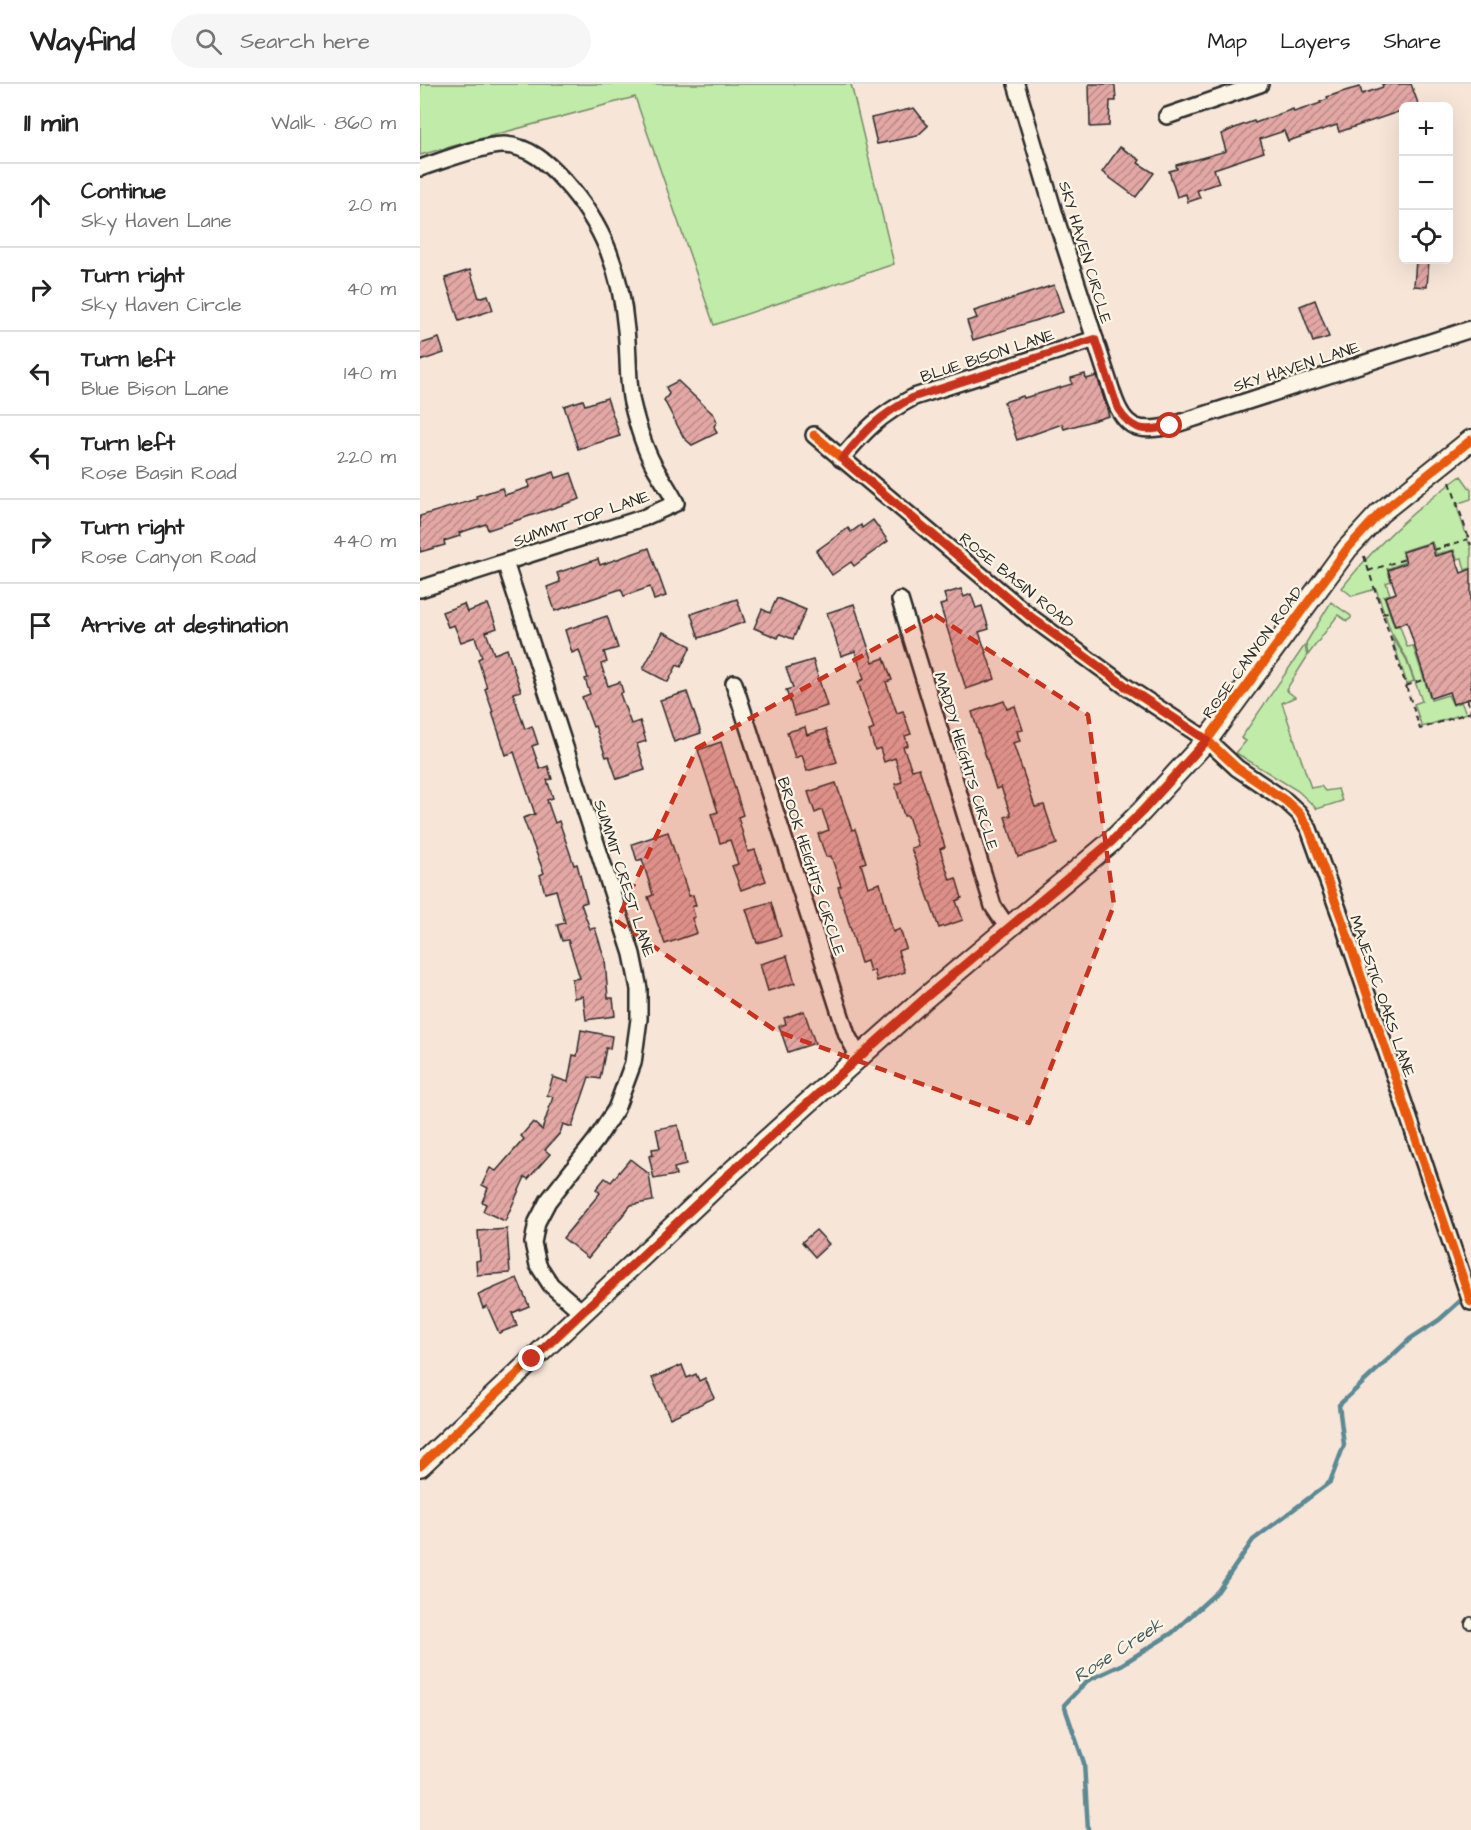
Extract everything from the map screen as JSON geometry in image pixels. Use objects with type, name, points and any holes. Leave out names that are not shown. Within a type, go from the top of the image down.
[{"type":"street","name":"SKY HAVEN CIRCLE","points":[[1016,84],[1118,409],[1132,426]]},
{"type":"street","points":[[1167,116],[1260,84]]},
{"type":"street","name":"SUMMIT TOP LANE","points":[[420,168],[501,144],[523,148],[550,165],[579,197],[602,233],[618,279],[626,328],[632,402],[642,441],[676,503],[643,518],[505,562]]},
{"type":"street","name":"SKY HAVEN LANE","points":[[1132,426],[1145,430],[1170,426],[1471,329]]},
{"type":"street","name":"BLUE BISON LANE","points":[[842,459],[864,432],[887,411],[914,397],[1095,339]]},
{"type":"street","name":"ROSE BASIN ROAD","points":[[814,435],[1032,618],[1128,688],[1207,740]]},
{"type":"street","name":"ROSE CANYON ROAD","points":[[420,1466],[717,1185],[925,998],[1111,842],[1142,812],[1207,740],[1347,549],[1380,513],[1471,440]]},
{"type":"street","points":[[420,589],[505,562]]},
{"type":"street","name":"SUMMIT CREST LANE","points":[[505,562],[632,954],[639,988],[639,1019],[633,1063],[616,1109],[596,1140],[548,1201],[537,1222],[533,1243],[538,1265],[551,1285],[582,1312]]},
{"type":"street","name":"MADDY HEIGHTS CIRCLE","points":[[900,600],[993,906],[1008,928]]},
{"type":"street","name":"BROOK HEIGHTS CIRCLE","points":[[734,683],[847,1035],[859,1057]]},
{"type":"street","name":"MAJESTIC OAKS LANE","points":[[1207,740],[1237,768],[1286,801],[1299,813],[1309,829],[1347,934],[1471,1302]]},
{"type":"path","points":[[1450,482],[1471,545]]},
{"type":"path","points":[[1434,550],[1469,539]]},
{"type":"path","points":[[1364,556],[1420,729],[1471,712],[1467,699]]},
{"type":"path","points":[[1368,571],[1405,559]]},
{"type":"path","points":[[1382,614],[1390,611]]},
{"type":"path","points":[[1406,686],[1425,679]]},
{"type":"highlighted area","points":[[935,615],[1088,715],[1114,905],[1029,1123],[776,1031],[617,921],[697,748]]},
{"type":"green space","points":[[420,84],[851,84],[894,264],[714,325],[635,97],[420,155]]},
{"type":"green space","points":[[1461,476],[1471,490],[1471,499],[1456,504],[1471,549],[1471,568],[1465,570],[1462,558],[1457,559],[1454,550],[1436,554],[1432,542],[1402,551],[1405,562],[1387,569],[1391,581],[1386,583],[1390,594],[1384,596],[1394,626],[1400,626],[1407,647],[1413,646],[1431,700],[1448,695],[1453,705],[1461,702],[1466,713],[1422,727],[1414,704],[1422,701],[1406,657],[1391,632],[1376,589],[1352,596],[1342,588],[1397,528]]},
{"type":"green space","points":[[1331,602],[1351,618],[1347,621],[1338,615],[1308,655],[1306,643]]},
{"type":"green space","points":[[1391,635],[1405,657],[1414,681],[1407,684]]},
{"type":"green space","points":[[1305,645],[1307,657],[1286,690],[1295,697],[1282,703],[1311,788],[1321,786],[1325,791],[1338,789],[1342,801],[1317,809],[1298,791],[1236,753],[1246,741],[1241,738]]},
{"type":"building","points":[[1089,84],[1113,84],[1115,86],[1116,101],[1110,101],[1109,126],[1090,127]]},
{"type":"building","points":[[1382,84],[1411,84],[1418,102],[1399,102],[1399,112],[1339,132],[1337,125],[1288,141],[1284,131],[1260,139],[1264,152],[1214,169],[1219,183],[1197,190],[1200,198],[1188,202],[1186,194],[1177,197],[1169,171],[1177,169],[1176,165],[1226,151],[1221,134],[1254,121],[1255,123],[1293,109],[1294,112],[1321,103],[1328,99],[1327,97],[1348,90],[1360,87],[1362,94],[1383,87]]},
{"type":"building","points":[[914,108],[928,126],[917,136],[877,144],[871,118]]},
{"type":"building","points":[[1120,147],[1140,160],[1138,163],[1154,173],[1136,197],[1102,172]]},
{"type":"building","points":[[1416,264],[1429,264],[1427,287],[1414,286]]},
{"type":"building","points":[[470,270],[479,298],[488,295],[493,310],[459,321],[445,278]]},
{"type":"building","points":[[1054,285],[1063,312],[973,340],[967,321],[977,318],[974,311]]},
{"type":"building","points":[[1315,300],[1329,337],[1313,342],[1300,306]]},
{"type":"building","points":[[439,338],[444,353],[420,361],[420,344]]},
{"type":"building","points":[[1085,374],[1086,379],[1097,376],[1109,416],[1064,429],[1062,424],[1017,440],[1004,402],[1072,384],[1071,378]]},
{"type":"building","points":[[678,381],[714,415],[717,422],[714,426],[717,433],[692,445],[684,438],[664,400],[669,394],[666,387]]},
{"type":"building","points":[[607,398],[620,436],[578,449],[564,406],[583,400],[585,405]]},
{"type":"building","points":[[554,472],[556,478],[571,473],[580,499],[488,530],[486,524],[459,533],[460,536],[444,541],[445,545],[420,552],[420,516],[477,499],[476,496],[502,488],[505,495],[530,487],[528,481]]},
{"type":"building","points":[[873,520],[888,541],[854,566],[851,562],[832,575],[816,551],[848,528],[851,532]]},
{"type":"building","points":[[1431,543],[1435,556],[1453,551],[1461,573],[1471,569],[1471,698],[1453,704],[1449,692],[1431,698],[1407,622],[1395,626],[1385,597],[1396,593],[1388,570],[1406,563],[1403,552]]},
{"type":"building","points":[[649,548],[666,596],[654,600],[650,587],[624,596],[621,589],[555,611],[547,587],[560,582],[557,573],[598,559],[600,565]]},
{"type":"building","points":[[961,589],[964,597],[971,594],[976,608],[982,606],[989,629],[979,632],[995,679],[966,689],[940,605],[947,603],[944,594]]},
{"type":"building","points":[[777,598],[806,610],[793,639],[780,634],[778,638],[754,628],[762,609],[770,613]]},
{"type":"building","points":[[737,599],[745,622],[699,638],[691,614]]},
{"type":"building","points":[[464,604],[467,612],[488,604],[497,628],[486,632],[494,654],[507,649],[521,691],[513,693],[525,729],[532,726],[538,744],[532,746],[540,769],[548,766],[552,779],[547,780],[553,798],[547,800],[555,823],[559,821],[574,865],[577,864],[587,902],[581,904],[590,929],[595,928],[605,960],[608,998],[613,998],[615,1016],[586,1020],[583,996],[574,998],[572,979],[580,978],[568,940],[562,941],[557,925],[565,923],[556,890],[545,893],[540,875],[544,873],[523,818],[535,814],[514,752],[506,755],[485,689],[487,688],[478,659],[482,657],[475,637],[461,642],[454,625],[448,627],[442,612]]},
{"type":"building","points":[[854,604],[873,662],[884,658],[892,680],[886,682],[897,713],[903,711],[911,734],[905,736],[908,745],[903,747],[912,770],[919,768],[945,847],[940,849],[950,880],[956,878],[962,898],[956,901],[963,920],[939,928],[911,848],[918,846],[908,816],[904,816],[895,784],[902,782],[895,758],[884,762],[880,748],[875,750],[869,731],[874,729],[858,682],[864,679],[855,651],[841,656],[827,613]]},
{"type":"building","points":[[607,616],[618,648],[604,652],[607,662],[601,664],[608,686],[620,682],[623,692],[620,694],[631,724],[640,721],[646,741],[637,744],[645,770],[617,779],[582,697],[590,694],[585,679],[588,678],[579,650],[572,653],[565,630]]},
{"type":"building","points":[[663,632],[691,646],[681,667],[677,665],[668,682],[643,669]]},
{"type":"building","points":[[813,660],[827,706],[795,716],[786,690],[793,688],[786,668]]},
{"type":"building","points":[[687,692],[701,733],[674,742],[660,700]]},
{"type":"building","points":[[1004,701],[1007,709],[1015,706],[1023,730],[1017,731],[1020,741],[1013,743],[1035,807],[1044,805],[1057,844],[1018,857],[1005,817],[1011,815],[1001,787],[996,789],[972,712]]},
{"type":"building","points":[[805,727],[807,735],[826,729],[837,762],[807,771],[802,755],[795,758],[787,732]]},
{"type":"building","points":[[721,742],[743,815],[738,817],[748,852],[755,850],[766,881],[741,890],[732,866],[738,864],[730,840],[720,843],[711,814],[718,812],[698,750]]},
{"type":"building","points":[[836,783],[866,862],[861,864],[868,887],[880,883],[893,932],[900,929],[906,948],[898,951],[905,972],[877,981],[874,970],[870,972],[867,961],[861,963],[831,856],[826,857],[818,834],[829,830],[822,810],[815,813],[808,792]]},
{"type":"building","points":[[668,832],[689,896],[693,895],[696,905],[692,907],[695,917],[692,918],[697,933],[665,944],[648,897],[653,895],[642,859],[637,861],[632,844]]},
{"type":"building","points":[[771,902],[781,936],[757,943],[746,909]]},
{"type":"building","points":[[787,956],[795,983],[768,991],[760,964]]},
{"type":"building","points":[[804,1011],[815,1043],[788,1052],[779,1026],[786,1024],[784,1018]]},
{"type":"building","points":[[581,1030],[612,1036],[610,1049],[606,1048],[600,1079],[589,1077],[572,1127],[563,1124],[560,1133],[545,1150],[550,1154],[528,1179],[525,1177],[505,1221],[483,1211],[486,1204],[482,1202],[488,1188],[482,1185],[490,1168],[496,1171],[524,1139],[521,1136],[533,1122],[542,1130],[553,1097],[547,1095],[553,1077],[568,1082],[573,1055],[577,1056]]},
{"type":"building","points":[[678,1125],[686,1165],[674,1168],[676,1175],[654,1179],[649,1156],[653,1155],[652,1149],[660,1148],[656,1129]]},
{"type":"building","points":[[630,1159],[649,1174],[653,1201],[631,1205],[588,1258],[563,1238],[600,1193],[596,1189],[605,1178],[611,1182]]},
{"type":"building","points":[[507,1229],[510,1273],[477,1275],[476,1261],[480,1260],[478,1231]]},
{"type":"building","points":[[816,1230],[829,1244],[815,1257],[802,1242]]},
{"type":"building","points":[[517,1278],[529,1306],[512,1313],[517,1326],[499,1333],[487,1306],[483,1308],[478,1295]]},
{"type":"building","points":[[682,1365],[687,1378],[696,1374],[699,1381],[705,1378],[714,1398],[670,1418],[652,1378]]},
{"type":"waterway","name":"Rose Creek","points":[[1088,1830],[1084,1763],[1064,1705],[1087,1681],[1121,1665],[1172,1633],[1218,1591],[1253,1540],[1330,1482],[1344,1445],[1339,1405],[1410,1339],[1439,1320],[1467,1295]]},
{"type":"cycle path","points":[[814,435],[1032,618],[1128,688],[1207,740],[1237,768],[1286,801],[1299,813],[1309,829],[1343,923],[1471,1302]]},
{"type":"cycle path","points":[[420,1466],[717,1185],[925,998],[1111,842],[1207,740],[1347,549],[1380,513],[1471,440]]},
{"type":"route","points":[[532,1359],[717,1185],[925,998],[1111,842],[1142,812],[1207,740],[1128,688],[1032,618],[842,459],[864,432],[887,411],[914,397],[1095,339],[1118,409],[1124,418],[1132,426],[1145,430],[1170,426]]}]
